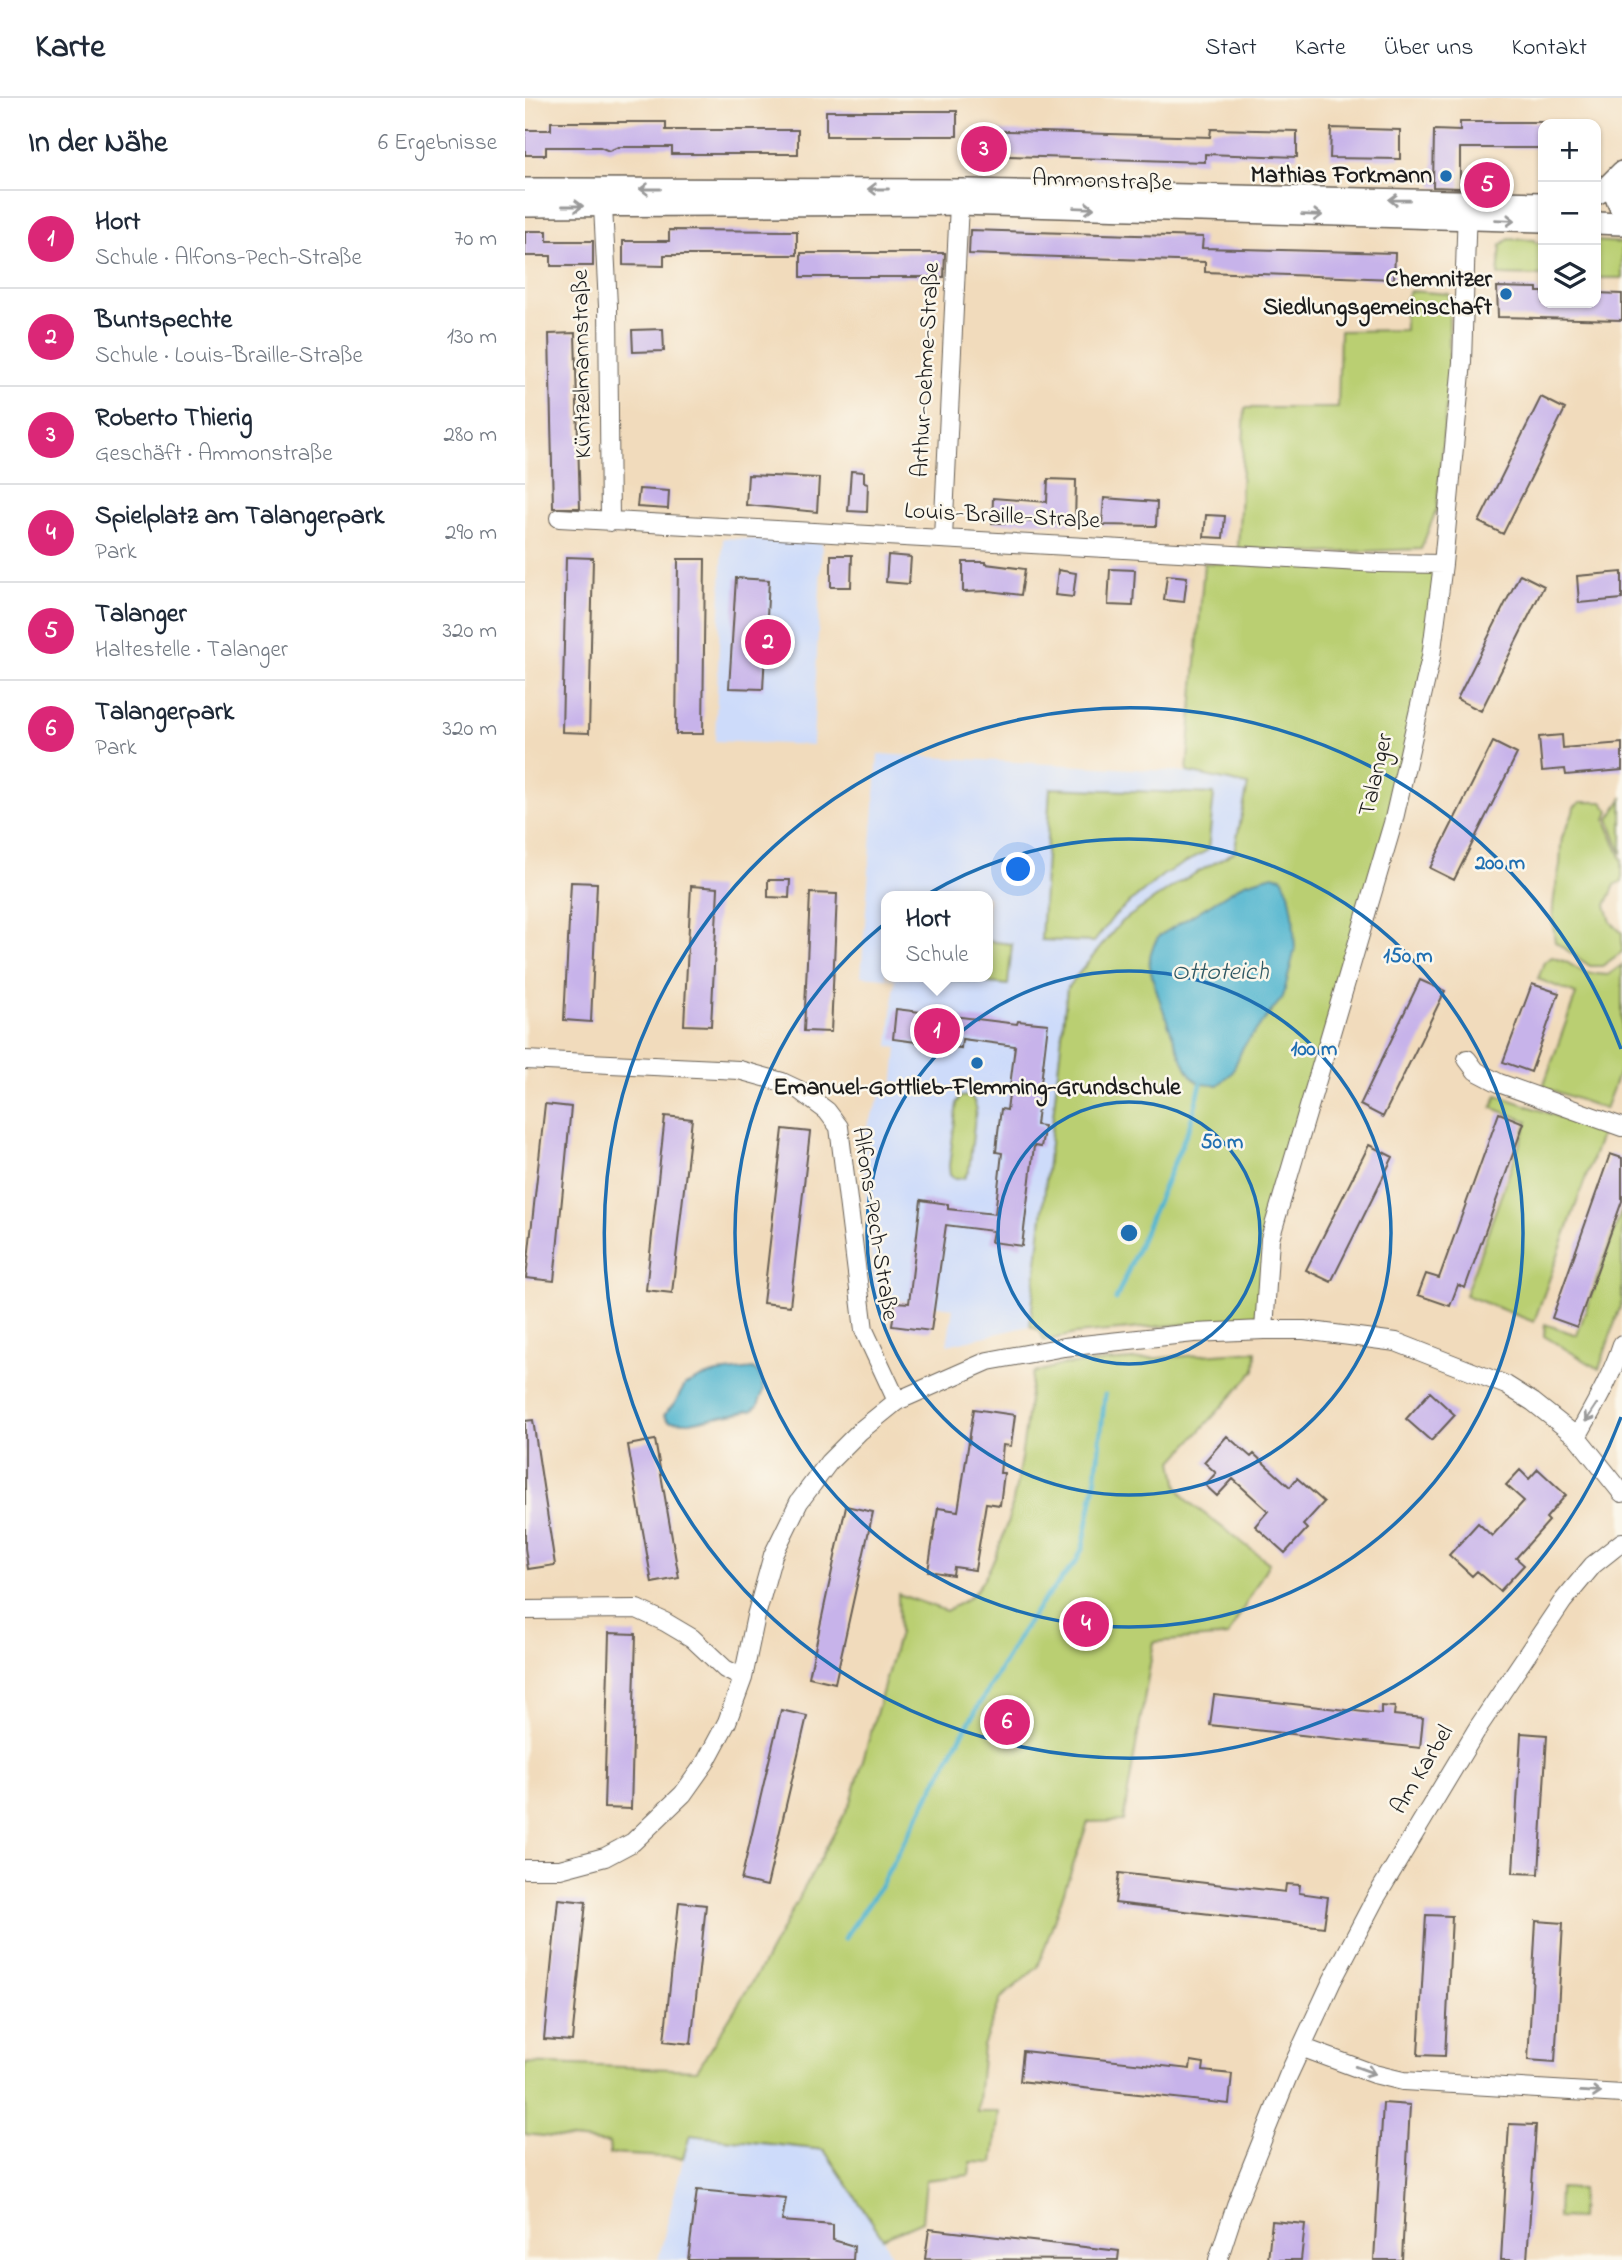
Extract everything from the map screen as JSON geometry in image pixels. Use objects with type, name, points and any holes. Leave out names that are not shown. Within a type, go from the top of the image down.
[{"type":"street","points":[[1601,191],[1621,173]]},
{"type":"street","points":[[1621,173],[1617,200],[1622,211]]},
{"type":"street","name":"Ammonstraße","points":[[525,188],[969,190],[1467,210]]},
{"type":"street","points":[[1467,210],[1538,203]]},
{"type":"street","name":"Ammonstraße","points":[[525,206],[959,204],[1467,210]]},
{"type":"street","name":"Arthur-Oehme-Straße","points":[[943,538],[959,204]]},
{"type":"street","name":"Küntzelmannstraße","points":[[603,206],[610,522]]},
{"type":"street","points":[[1467,210],[1538,220]]},
{"type":"street","name":"Talanger","points":[[1264,1330],[1270,1239],[1393,823],[1431,657],[1443,564],[1462,362],[1467,210]]},
{"type":"street","points":[[1601,223],[1622,224]]},
{"type":"street","name":"Louis-Braille-Straße","points":[[559,519],[1379,563],[1443,564]]},
{"type":"street","points":[[1467,1059],[1476,1071],[1499,1083],[1622,1127]]},
{"type":"street","name":"Alfons-Pech-Straße","points":[[525,1060],[739,1070],[782,1082],[799,1090],[827,1111],[839,1127],[864,1330],[897,1401]]},
{"type":"street","points":[[525,1869],[561,1868],[593,1861],[633,1842],[683,1794],[705,1763],[727,1722],[743,1678],[773,1555],[799,1502],[829,1462],[860,1431],[897,1401],[988,1361],[1051,1349],[1194,1333],[1304,1330],[1398,1343],[1506,1385],[1533,1402],[1577,1437],[1622,1493]]},
{"type":"street","points":[[1577,1437],[1614,1370],[1622,1344]]},
{"type":"street","name":"Am Karbel","points":[[1218,2260],[1255,2153],[1301,2047],[1374,1899],[1479,1726],[1563,1601],[1593,1565],[1622,1542]]},
{"type":"street","points":[[525,1610],[637,1609],[692,1638],[725,1669],[743,1678]]},
{"type":"street","points":[[1301,2047],[1374,2074],[1403,2081],[1622,2094]]},
{"type":"shaded area","points":[[723,538],[822,542],[813,745],[715,741]]},
{"type":"shaded area","name":"Emanuel-Gottlieb-Flemming-Grundschule","points":[[878,754],[1187,772],[1248,785],[1234,852],[1178,883],[1121,922],[1067,989],[1030,1326],[947,1345],[953,1308],[875,1297],[861,1139],[884,1088],[893,1089],[897,1048],[889,1046],[895,982],[993,982],[993,891],[881,891],[881,978],[861,976]]},
{"type":"shaded area","points":[[689,2135],[825,2150],[883,2238],[893,2260],[658,2260]]},
{"type":"green space","points":[[1509,239],[1534,240],[1538,243],[1538,276],[1498,275],[1501,245]]},
{"type":"green space","points":[[1601,241],[1622,243],[1622,278],[1601,278]]},
{"type":"green space","points":[[1410,291],[1449,294],[1449,374],[1437,508],[1421,549],[1317,553],[1238,548],[1245,408],[1338,408],[1340,331],[1405,330],[1404,301]]},
{"type":"green space","points":[[1204,563],[1372,568],[1440,567],[1427,657],[1390,819],[1282,1179],[1261,1310],[1253,1318],[1075,1334],[1044,1341],[1040,1331],[1030,1326],[1067,988],[1121,922],[1178,883],[1234,852],[1248,785],[1187,772]]},
{"type":"green space","points":[[1050,788],[1214,794],[1208,850],[1163,875],[1115,915],[1094,942],[1041,940]]},
{"type":"green space","points":[[1622,799],[1622,854],[1609,819]]},
{"type":"green space","points":[[1581,802],[1602,802],[1609,811],[1606,820],[1622,860],[1622,881],[1615,885],[1606,905],[1611,922],[1622,933],[1622,952],[1602,966],[1590,966],[1555,942],[1553,903],[1562,838],[1574,807]]},
{"type":"green space","points":[[993,942],[1012,944],[1008,985],[979,982],[993,982]]},
{"type":"green space","points":[[1552,957],[1585,973],[1608,975],[1622,965],[1622,1064],[1605,1109],[1543,1087],[1576,994],[1538,979],[1544,962]]},
{"type":"green space","points":[[1497,1095],[1602,1132],[1534,1322],[1465,1295],[1528,1121],[1492,1108]]},
{"type":"green space","points":[[960,1097],[973,1099],[976,1107],[969,1170],[964,1178],[955,1179],[950,1175],[949,1166],[957,1103]]},
{"type":"green space","points":[[1622,1209],[1622,1301],[1599,1369],[1544,1336],[1545,1324],[1577,1335]]},
{"type":"green space","points":[[1256,1351],[1255,1370],[1173,1461],[1178,1487],[1189,1502],[1269,1563],[1228,1636],[1154,1642],[1123,1821],[1088,1822],[1038,1967],[1001,1998],[983,2046],[977,2112],[999,2112],[993,2163],[971,2162],[969,2175],[926,2180],[922,2221],[883,2238],[824,2150],[690,2135],[683,2158],[610,2154],[609,2143],[525,2134],[525,2063],[697,2070],[763,1964],[851,1802],[899,1633],[898,1594],[946,1611],[970,1597],[988,1571],[1000,1546],[1016,1488],[1033,1373],[1062,1365]]},
{"type":"green space","points":[[1559,2188],[1581,2189],[1580,2219],[1558,2218]]},
{"type":"water","name":"Ottoteich","points":[[1273,875],[1282,877],[1289,892],[1293,913],[1295,949],[1283,997],[1243,1047],[1232,1073],[1218,1085],[1201,1083],[1188,1071],[1169,1025],[1152,975],[1151,950],[1159,936],[1245,883]]},
{"type":"water","points":[[753,1369],[759,1374],[764,1390],[758,1405],[752,1410],[690,1422],[669,1421],[664,1415],[675,1403],[685,1385],[717,1373]]},
{"type":"building","points":[[826,111],[957,111],[957,136],[826,136]]},
{"type":"building","points":[[551,122],[666,122],[666,130],[798,130],[798,154],[672,154],[672,147],[618,147],[609,151],[600,147],[546,147],[546,155],[525,155],[525,130],[551,130]]},
{"type":"building","points":[[1460,122],[1538,122],[1538,148],[1460,148],[1460,188],[1433,187],[1434,130],[1460,131]]},
{"type":"building","points":[[1331,128],[1400,130],[1400,159],[1330,158]]},
{"type":"building","points":[[1211,129],[1297,131],[1297,157],[1205,154],[1205,162],[973,155],[973,130],[1210,137]]},
{"type":"building","points":[[669,230],[797,231],[797,255],[664,255],[664,266],[623,265],[623,241],[669,241]]},
{"type":"building","points":[[970,230],[1203,237],[1202,248],[1395,253],[1394,279],[1205,272],[1205,262],[969,254]]},
{"type":"building","points":[[525,231],[547,231],[547,241],[593,241],[593,266],[551,266],[551,256],[525,256]]},
{"type":"building","points":[[801,253],[945,253],[944,277],[801,277]]},
{"type":"building","points":[[1497,287],[1537,288],[1538,308],[1601,308],[1601,293],[1622,294],[1622,320],[1498,317]]},
{"type":"building","points":[[663,329],[664,351],[633,352],[632,330]]},
{"type":"building","points":[[575,333],[580,508],[553,508],[549,334]]},
{"type":"building","points":[[1541,397],[1565,409],[1503,534],[1479,522]]},
{"type":"building","points":[[851,471],[864,472],[864,482],[868,483],[867,512],[848,511]]},
{"type":"building","points":[[748,475],[819,478],[817,512],[746,505]]},
{"type":"building","points":[[1048,479],[1076,480],[1075,524],[1016,521],[992,523],[993,498],[1047,502]]},
{"type":"building","points":[[639,489],[669,491],[668,509],[637,507]]},
{"type":"building","points":[[1104,498],[1157,502],[1156,526],[1102,525]]},
{"type":"building","points":[[1206,515],[1225,516],[1223,538],[1204,537]]},
{"type":"building","points":[[831,555],[852,555],[851,587],[831,587]]},
{"type":"building","points":[[888,555],[911,557],[909,584],[886,582]]},
{"type":"building","points":[[566,557],[593,558],[589,733],[562,732]]},
{"type":"building","points":[[678,559],[705,559],[703,734],[676,734]]},
{"type":"building","points":[[963,562],[986,562],[1025,569],[1021,595],[989,591],[963,592]]},
{"type":"building","points":[[1110,569],[1135,570],[1133,606],[1108,605]]},
{"type":"building","points":[[1058,570],[1076,573],[1073,597],[1055,595]]},
{"type":"building","points":[[1622,572],[1622,599],[1579,603],[1577,576]]},
{"type":"building","points":[[1520,574],[1544,586],[1481,711],[1457,699]]},
{"type":"building","points":[[1167,575],[1187,577],[1184,602],[1164,600]]},
{"type":"building","points":[[736,578],[769,580],[763,689],[729,688]]},
{"type":"building","points":[[1562,735],[1563,748],[1622,743],[1622,770],[1566,775],[1565,769],[1542,771],[1539,737]]},
{"type":"building","points":[[1493,742],[1517,754],[1454,880],[1430,868]]},
{"type":"building","points":[[768,880],[790,880],[789,898],[768,897]]},
{"type":"building","points":[[571,882],[597,883],[591,1022],[564,1020]]},
{"type":"building","points":[[691,886],[718,888],[711,1026],[684,1025]]},
{"type":"building","points":[[810,893],[837,894],[831,1032],[804,1031]]},
{"type":"building","points":[[1420,980],[1445,991],[1383,1117],[1360,1105]]},
{"type":"building","points":[[1532,984],[1559,993],[1531,1072],[1503,1062]]},
{"type":"building","points":[[896,1009],[1017,1024],[1018,1021],[1048,1024],[1036,1125],[1044,1126],[1043,1136],[1041,1147],[1034,1146],[1022,1246],[991,1242],[993,1231],[946,1225],[931,1331],[892,1326],[895,1302],[909,1303],[921,1200],[948,1204],[948,1209],[995,1214],[1002,1153],[996,1152],[998,1132],[1001,1109],[1007,1110],[1015,1046],[962,1039],[961,1048],[893,1039]]},
{"type":"building","points":[[545,1104],[571,1107],[554,1281],[526,1278]]},
{"type":"building","points":[[1499,1113],[1524,1123],[1465,1288],[1458,1285],[1450,1306],[1418,1295],[1426,1274],[1439,1278]]},
{"type":"building","points":[[665,1116],[692,1119],[672,1293],[646,1290]]},
{"type":"building","points":[[783,1129],[810,1132],[790,1306],[763,1303]]},
{"type":"building","points":[[1369,1145],[1393,1157],[1331,1282],[1306,1270]]},
{"type":"building","points":[[1610,1154],[1622,1158],[1622,1201],[1577,1327],[1552,1318]]},
{"type":"building","points":[[1430,1392],[1455,1415],[1431,1441],[1406,1419]]},
{"type":"building","points":[[974,1409],[1015,1415],[1011,1446],[1003,1445],[1000,1473],[1004,1473],[1000,1505],[986,1503],[975,1570],[954,1567],[953,1575],[928,1571],[938,1508],[958,1511]]},
{"type":"building","points":[[533,1420],[555,1565],[528,1569],[525,1548],[525,1421]]},
{"type":"building","points":[[1227,1436],[1251,1457],[1254,1454],[1290,1487],[1297,1478],[1324,1502],[1303,1525],[1307,1529],[1285,1553],[1255,1526],[1268,1511],[1233,1479],[1217,1496],[1205,1485],[1216,1473],[1204,1462]]},
{"type":"building","points":[[655,1440],[679,1578],[652,1583],[628,1445]]},
{"type":"building","points":[[1538,1469],[1566,1495],[1546,1518],[1549,1521],[1516,1558],[1524,1565],[1500,1591],[1477,1571],[1472,1576],[1449,1555],[1478,1523],[1492,1536],[1524,1501],[1506,1485],[1520,1470],[1529,1479]]},
{"type":"building","points":[[846,1506],[873,1512],[835,1683],[809,1677]]},
{"type":"building","points":[[609,1633],[636,1634],[631,1809],[604,1808]]},
{"type":"building","points":[[1214,1695],[1381,1714],[1381,1706],[1395,1707],[1394,1715],[1423,1718],[1420,1748],[1210,1725]]},
{"type":"building","points":[[781,1710],[807,1716],[767,1886],[741,1880]]},
{"type":"building","points":[[1521,1733],[1547,1735],[1539,1874],[1513,1873]]},
{"type":"building","points":[[1119,1873],[1285,1892],[1286,1884],[1300,1885],[1299,1893],[1328,1897],[1324,1927],[1115,1903]]},
{"type":"building","points":[[558,1899],[586,1902],[572,2041],[544,2039]]},
{"type":"building","points":[[679,1902],[706,1905],[691,2044],[664,2041]]},
{"type":"building","points":[[1426,1915],[1452,1916],[1445,2056],[1418,2055]]},
{"type":"building","points":[[1536,1921],[1563,1923],[1555,2062],[1528,2060]]},
{"type":"building","points":[[1023,2051],[1190,2069],[1191,2061],[1204,2063],[1203,2071],[1232,2074],[1229,2104],[1020,2081]]},
{"type":"building","points":[[1383,2103],[1410,2105],[1402,2260],[1374,2260]]},
{"type":"building","points":[[1509,2124],[1536,2125],[1527,2260],[1501,2260]]},
{"type":"building","points":[[697,2190],[786,2198],[782,2221],[833,2225],[833,2240],[854,2246],[853,2260],[688,2260]]},
{"type":"building","points":[[1272,2221],[1305,2224],[1301,2260],[1268,2260]]},
{"type":"building","points":[[929,2229],[1119,2251],[1118,2260],[925,2259]]},
{"type":"waterway","points":[[1116,1299],[1190,1125],[1201,1084]]},
{"type":"waterway","points":[[844,1939],[880,1887],[956,1745],[1022,1631],[1076,1562],[1083,1547],[1095,1484],[1105,1395]]},
{"type":"place","name":"Roberto Thierig","points":[[984,149]]},
{"type":"place","name":"Mathias Forkmann","points":[[1446,176]]},
{"type":"place","name":"Talanger","points":[[1487,185]]},
{"type":"place","name":"Chemnitzer Siedlungsgemeinschaft","points":[[1506,294]]},
{"type":"place","name":"Buntspechte","points":[[768,642]]},
{"type":"place","name":"Hort","points":[[937,1031]]},
{"type":"place","name":"Emanuel-Gottlieb-Flemming-Grundschule","points":[[977,1063]]},
{"type":"place","name":"Spielplatz am Talangerpark","points":[[1086,1624]]},
{"type":"place","name":"Talangerpark","points":[[1007,1722]]}]
